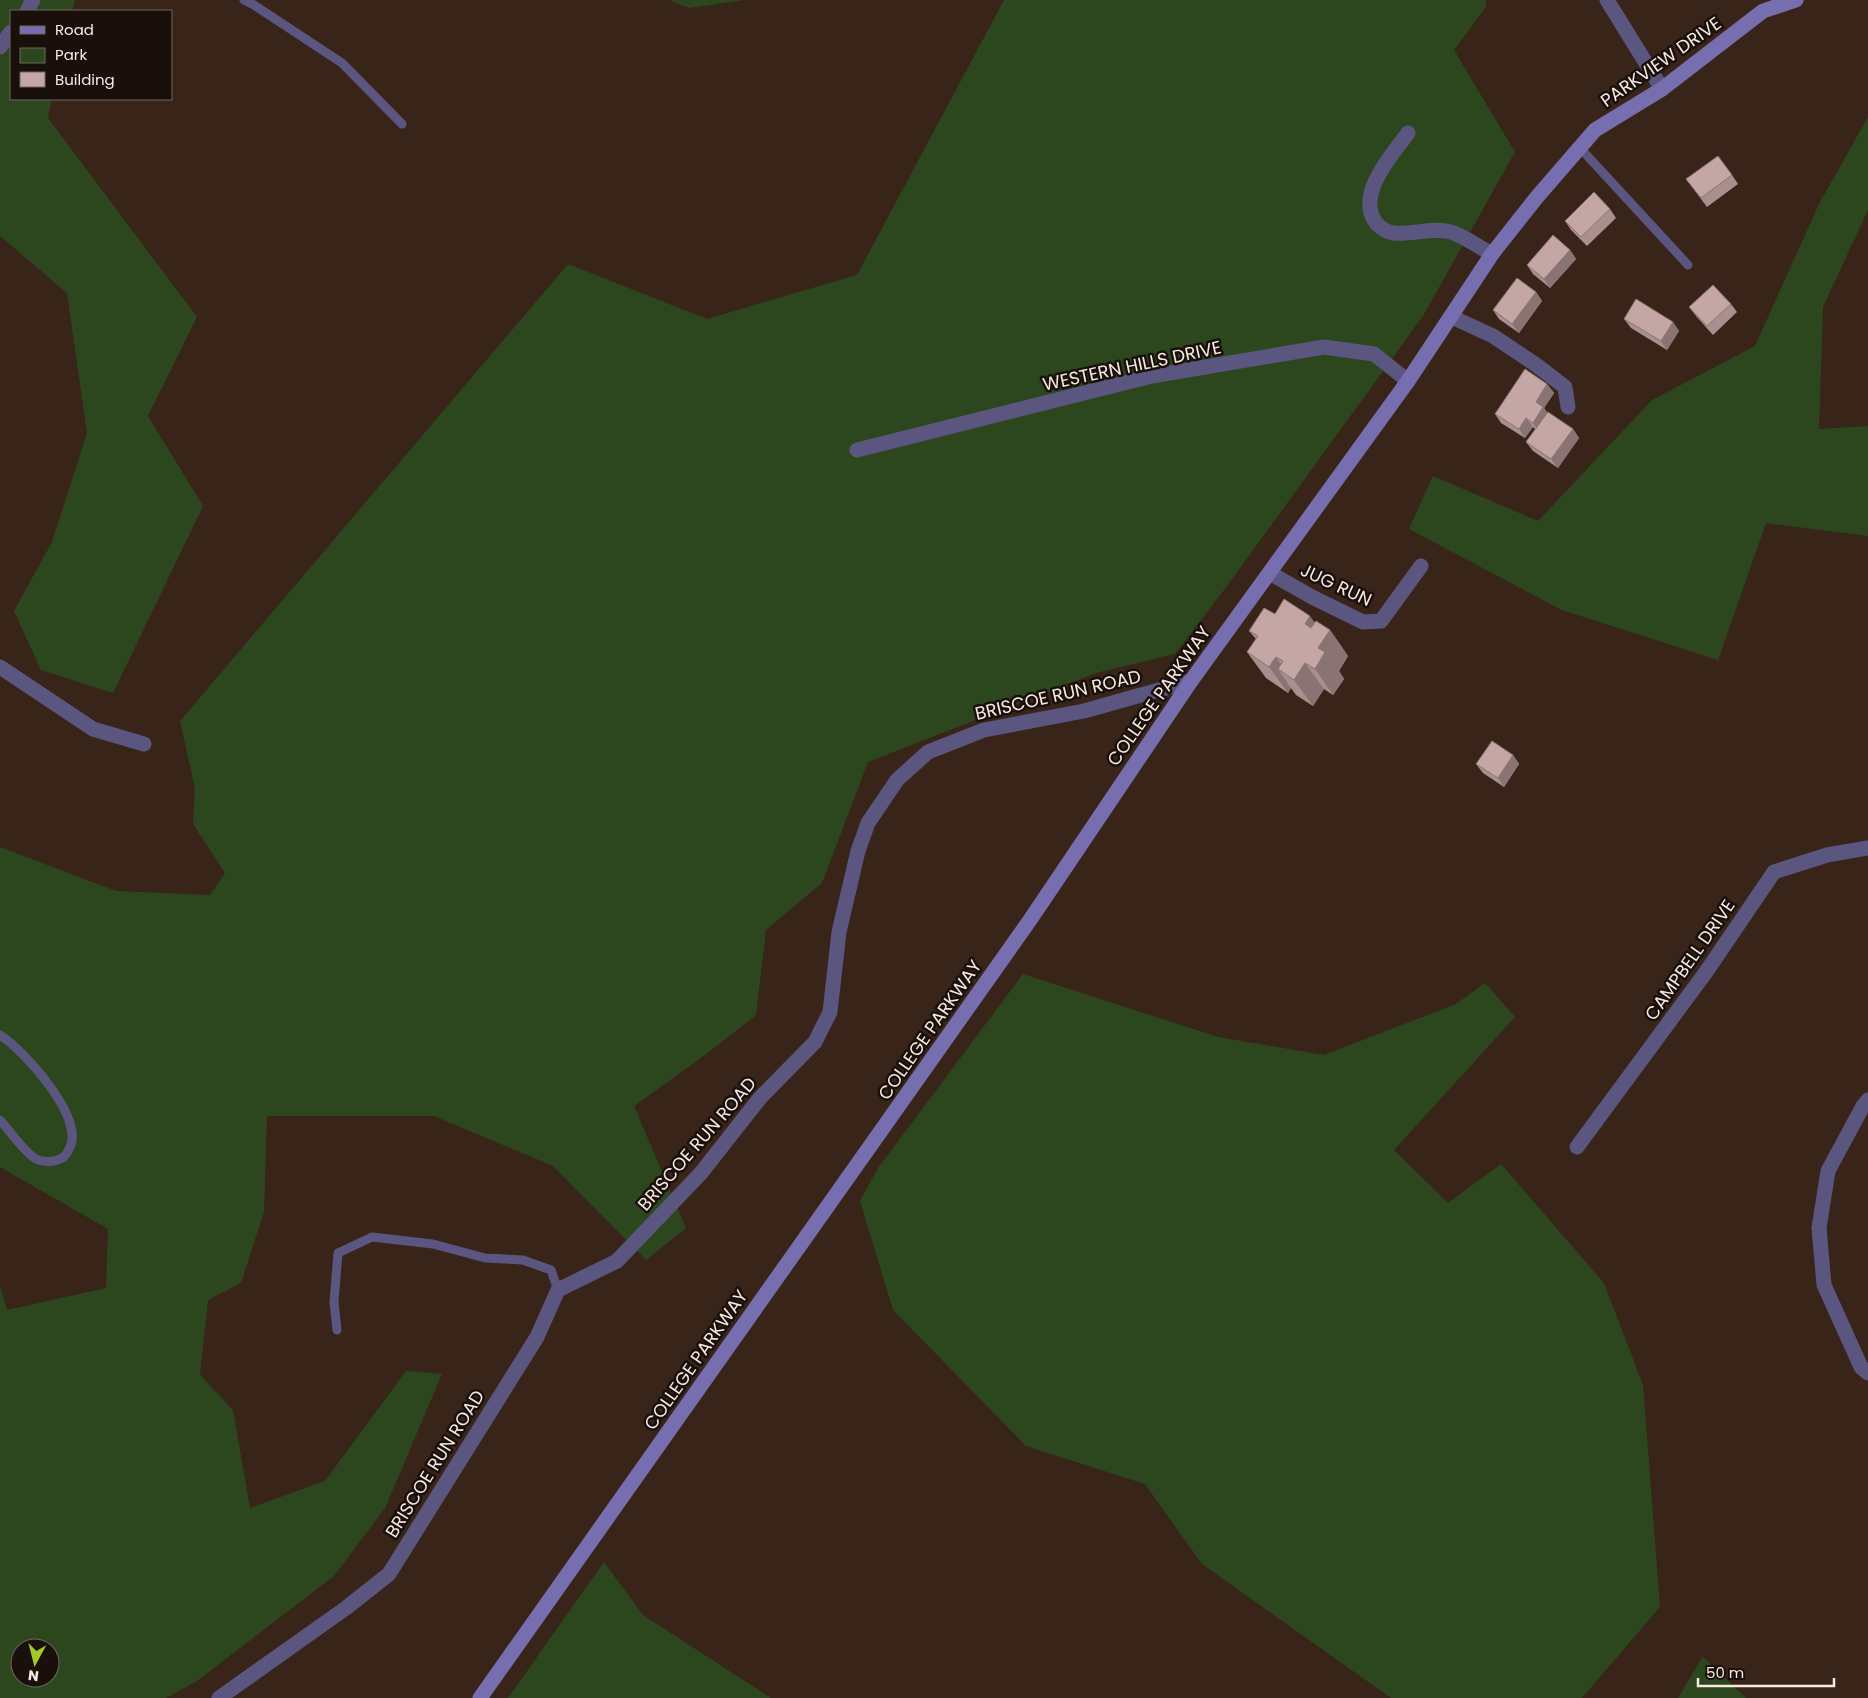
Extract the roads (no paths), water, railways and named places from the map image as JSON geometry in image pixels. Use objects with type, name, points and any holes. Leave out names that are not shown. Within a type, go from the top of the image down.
[{"type":"street","points":[[1607,0],[1662,89]]},
{"type":"street","name":"PARKVIEW DRIVE","points":[[1408,381],[1492,254],[1537,197],[1596,130],[1662,89],[1763,11],[1796,0]]},
{"type":"street","points":[[0,46],[10,33]]},
{"type":"street","points":[[1408,133],[1377,176],[1371,196],[1370,208],[1374,220],[1381,228],[1392,233],[1452,232],[1492,254]]},
{"type":"street","points":[[1452,317],[1493,336],[1565,387],[1568,407]]},
{"type":"street","name":"WESTERN HILLS DRIVE","points":[[857,450],[1152,376],[1324,347],[1374,354],[1408,381]]},
{"type":"street","name":"COLLEGE PARKWAY","points":[[480,1698],[1030,920],[1191,681],[1408,381]]},
{"type":"street","name":"JUG RUN","points":[[1270,573],[1363,622],[1382,621],[1421,566]]},
{"type":"street","points":[[0,667],[94,729],[144,744]]},
{"type":"street","name":"BRISCOE RUN ROAD","points":[[219,1698],[346,1608],[389,1574],[537,1337],[558,1290],[617,1261],[702,1173],[760,1098],[815,1042],[830,1012],[839,932],[858,851],[868,823],[897,780],[928,752],[984,730],[1084,712],[1191,681]]},
{"type":"street","name":"CAMPBELL DRIVE","points":[[1577,1147],[1706,972],[1774,872],[1827,855],[1868,848]]},
{"type":"street","points":[[1868,1100],[1828,1171],[1819,1228],[1824,1284],[1861,1367],[1868,1373]]},
{"type":"lane","points":[[244,0],[342,63],[402,124]]},
{"type":"lane","points":[[1581,149],[1688,265]]},
{"type":"lane","points":[[0,1036],[30,1062],[59,1099],[71,1123],[73,1144],[64,1157],[52,1162],[37,1160],[0,1120]]},
{"type":"lane","points":[[336,1330],[334,1302],[338,1253],[372,1237],[433,1244],[486,1258],[523,1260],[551,1270],[558,1290]]}]
